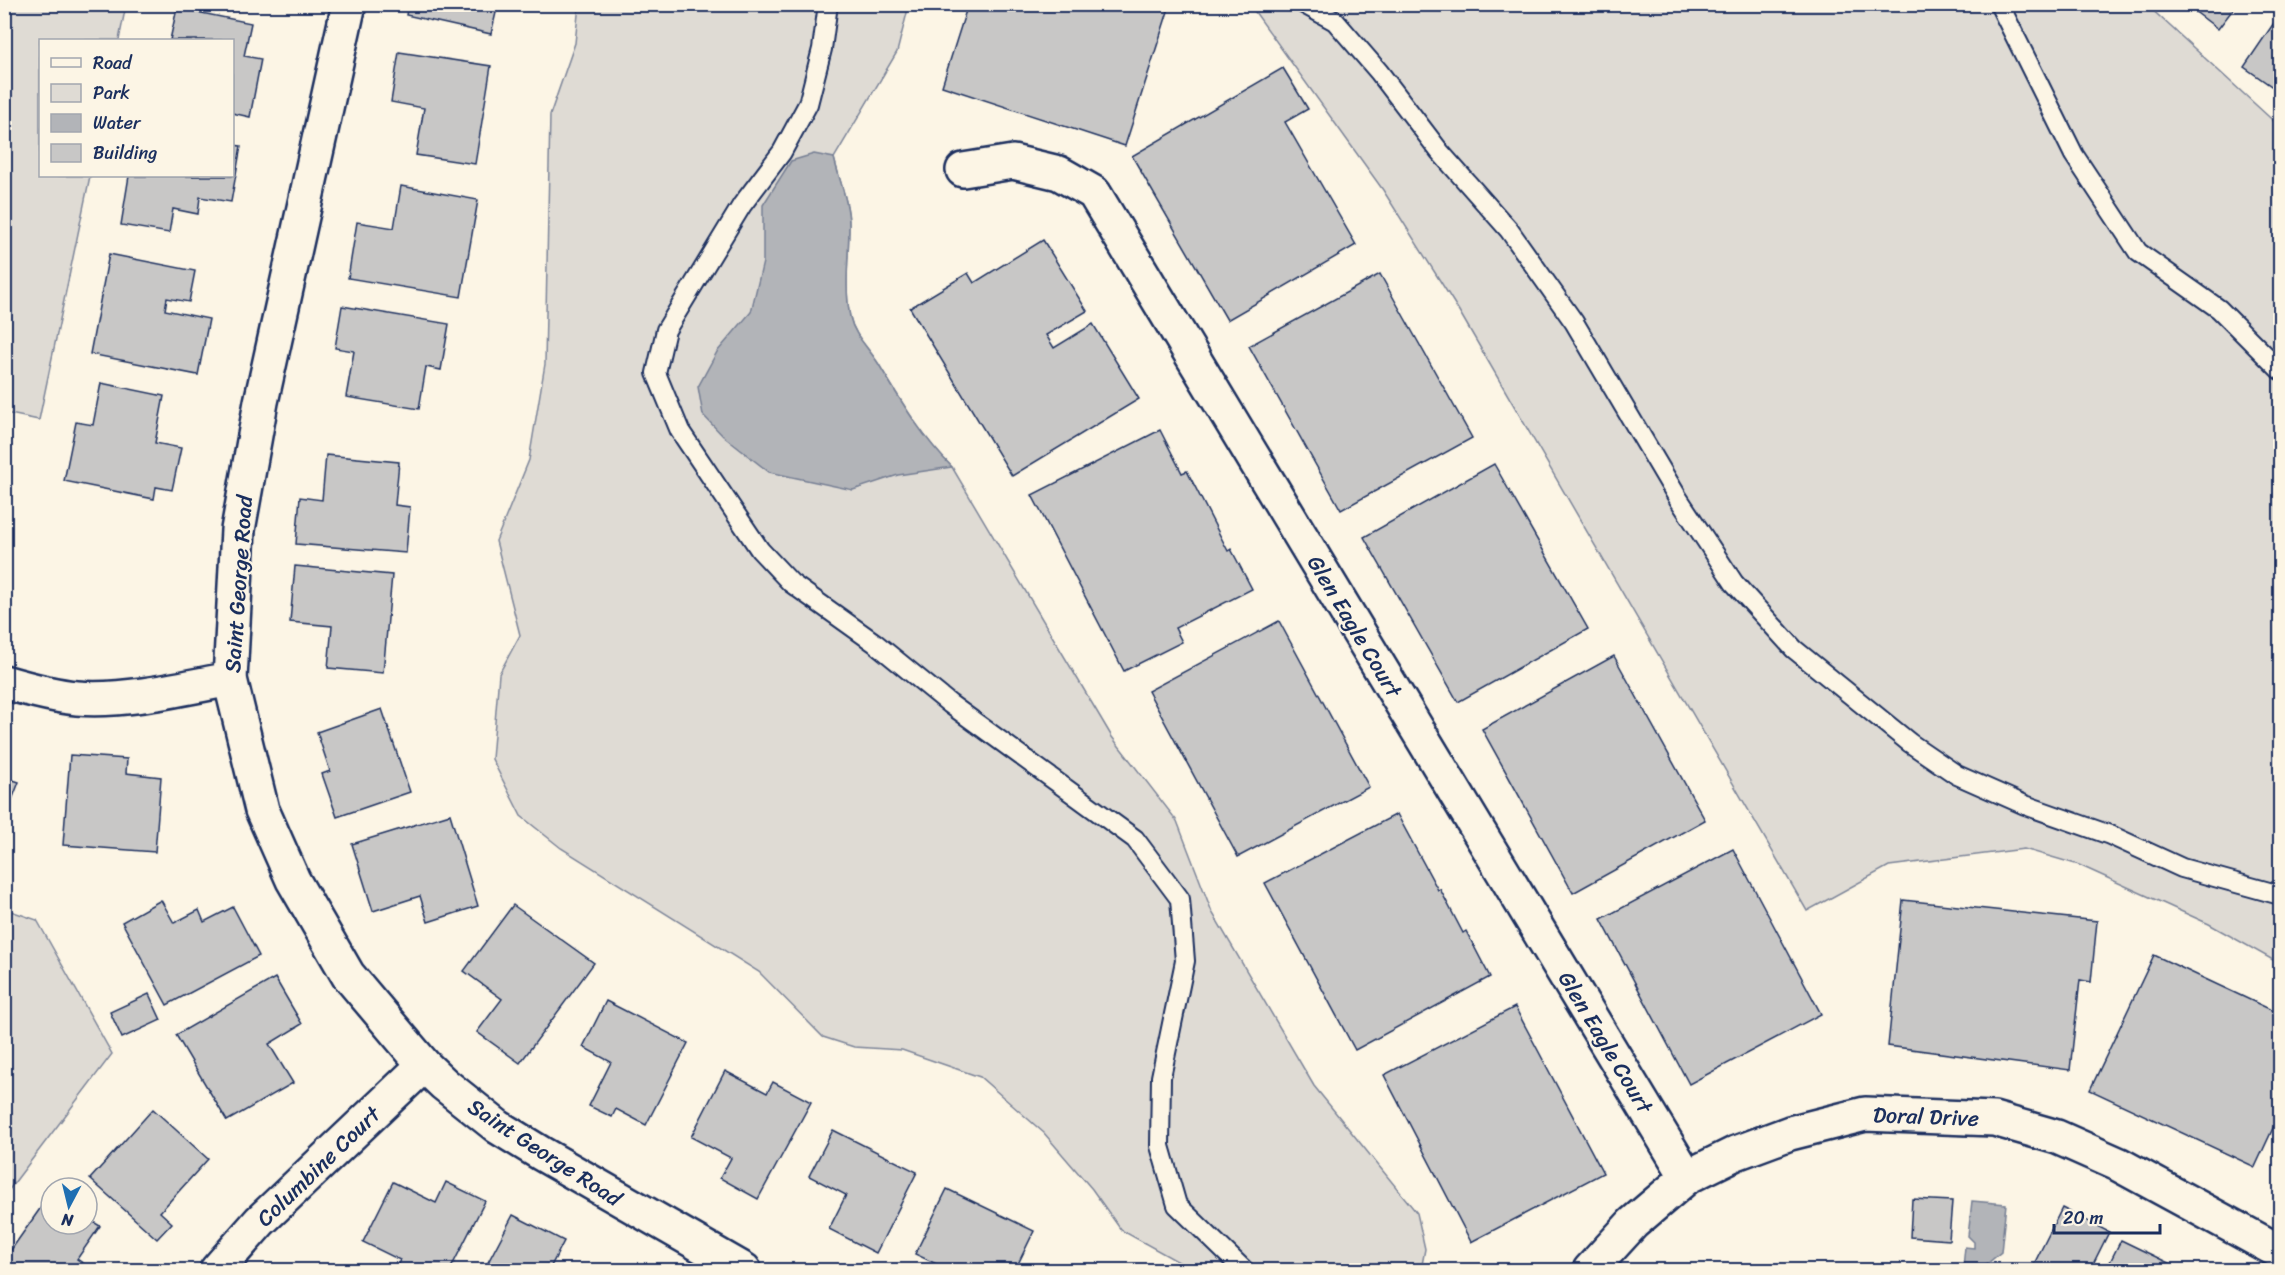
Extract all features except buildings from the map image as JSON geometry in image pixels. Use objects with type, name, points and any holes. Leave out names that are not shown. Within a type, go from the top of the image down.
[{"type":"street","name":"Saint George Road","points":[[349,4],[293,250],[247,472],[238,530],[230,679],[261,810],[293,880],[348,975],[424,1065],[498,1127],[646,1216],[744,1270]]},
{"type":"street","name":"Glen Eagle Court","points":[[963,170],[1013,162],[1059,172],[1094,193],[1687,1177]]},
{"type":"street","points":[[4,682],[34,691],[79,698],[162,693],[230,679]]},
{"type":"street","name":"Columbine Court","points":[[217,1270],[260,1221],[424,1065]]},
{"type":"street","name":"Doral Drive","points":[[1590,1270],[1633,1223],[1687,1177],[1736,1153],[1790,1133],[1865,1114],[1994,1119],[2057,1137],[2118,1164],[2280,1252]]},
{"type":"lane","points":[[828,4],[822,49],[808,104],[782,152],[742,205],[666,330],[656,373],[680,431],[760,550],[791,583],[1135,839],[1180,899],[1185,961],[1161,1077],[1160,1146],[1178,1205],[1244,1270]]},
{"type":"lane","points":[[1304,4],[1335,21],[1379,72],[1440,152],[1509,230],[1574,322],[1678,498],[1734,583],[1794,649],[1910,743],[1957,776],[2025,805],[2109,836],[2182,868],[2280,895]]},
{"type":"lane","points":[[1999,4],[2074,155],[2138,252],[2219,309],[2280,370]]},
{"type":"green space","points":[[5,4],[126,5],[119,39],[39,39],[39,177],[90,177],[39,420],[5,413]]},
{"type":"green space","points":[[579,5],[909,5],[897,52],[834,158],[849,217],[847,294],[852,324],[912,418],[952,467],[1112,737],[1177,821],[1212,912],[1314,1086],[1417,1213],[1425,1249],[1421,1270],[1193,1270],[1121,1230],[1092,1189],[1044,1133],[980,1077],[902,1050],[854,1047],[823,1037],[759,972],[561,848],[521,816],[492,759],[499,674],[520,635],[496,541],[529,460],[545,364],[550,115],[575,43]]},
{"type":"green space","points":[[1250,5],[2147,5],[2280,127],[2280,964],[2209,924],[2079,865],[2024,849],[1889,866],[1807,911],[1459,311],[1383,190]]},
{"type":"green space","points":[[5,909],[37,920],[112,1054],[5,1195]]},
{"type":"water","points":[[814,154],[834,158],[846,200],[849,217],[847,294],[852,324],[921,430],[952,467],[898,475],[853,490],[769,472],[723,436],[703,415],[698,387],[717,352],[751,312],[763,262],[763,205],[791,161]]},
{"type":"water","points":[[1972,1201],[2006,1204],[2001,1252],[1981,1269],[1963,1267],[1965,1247],[1974,1248],[1974,1242],[1968,1236]]}]
